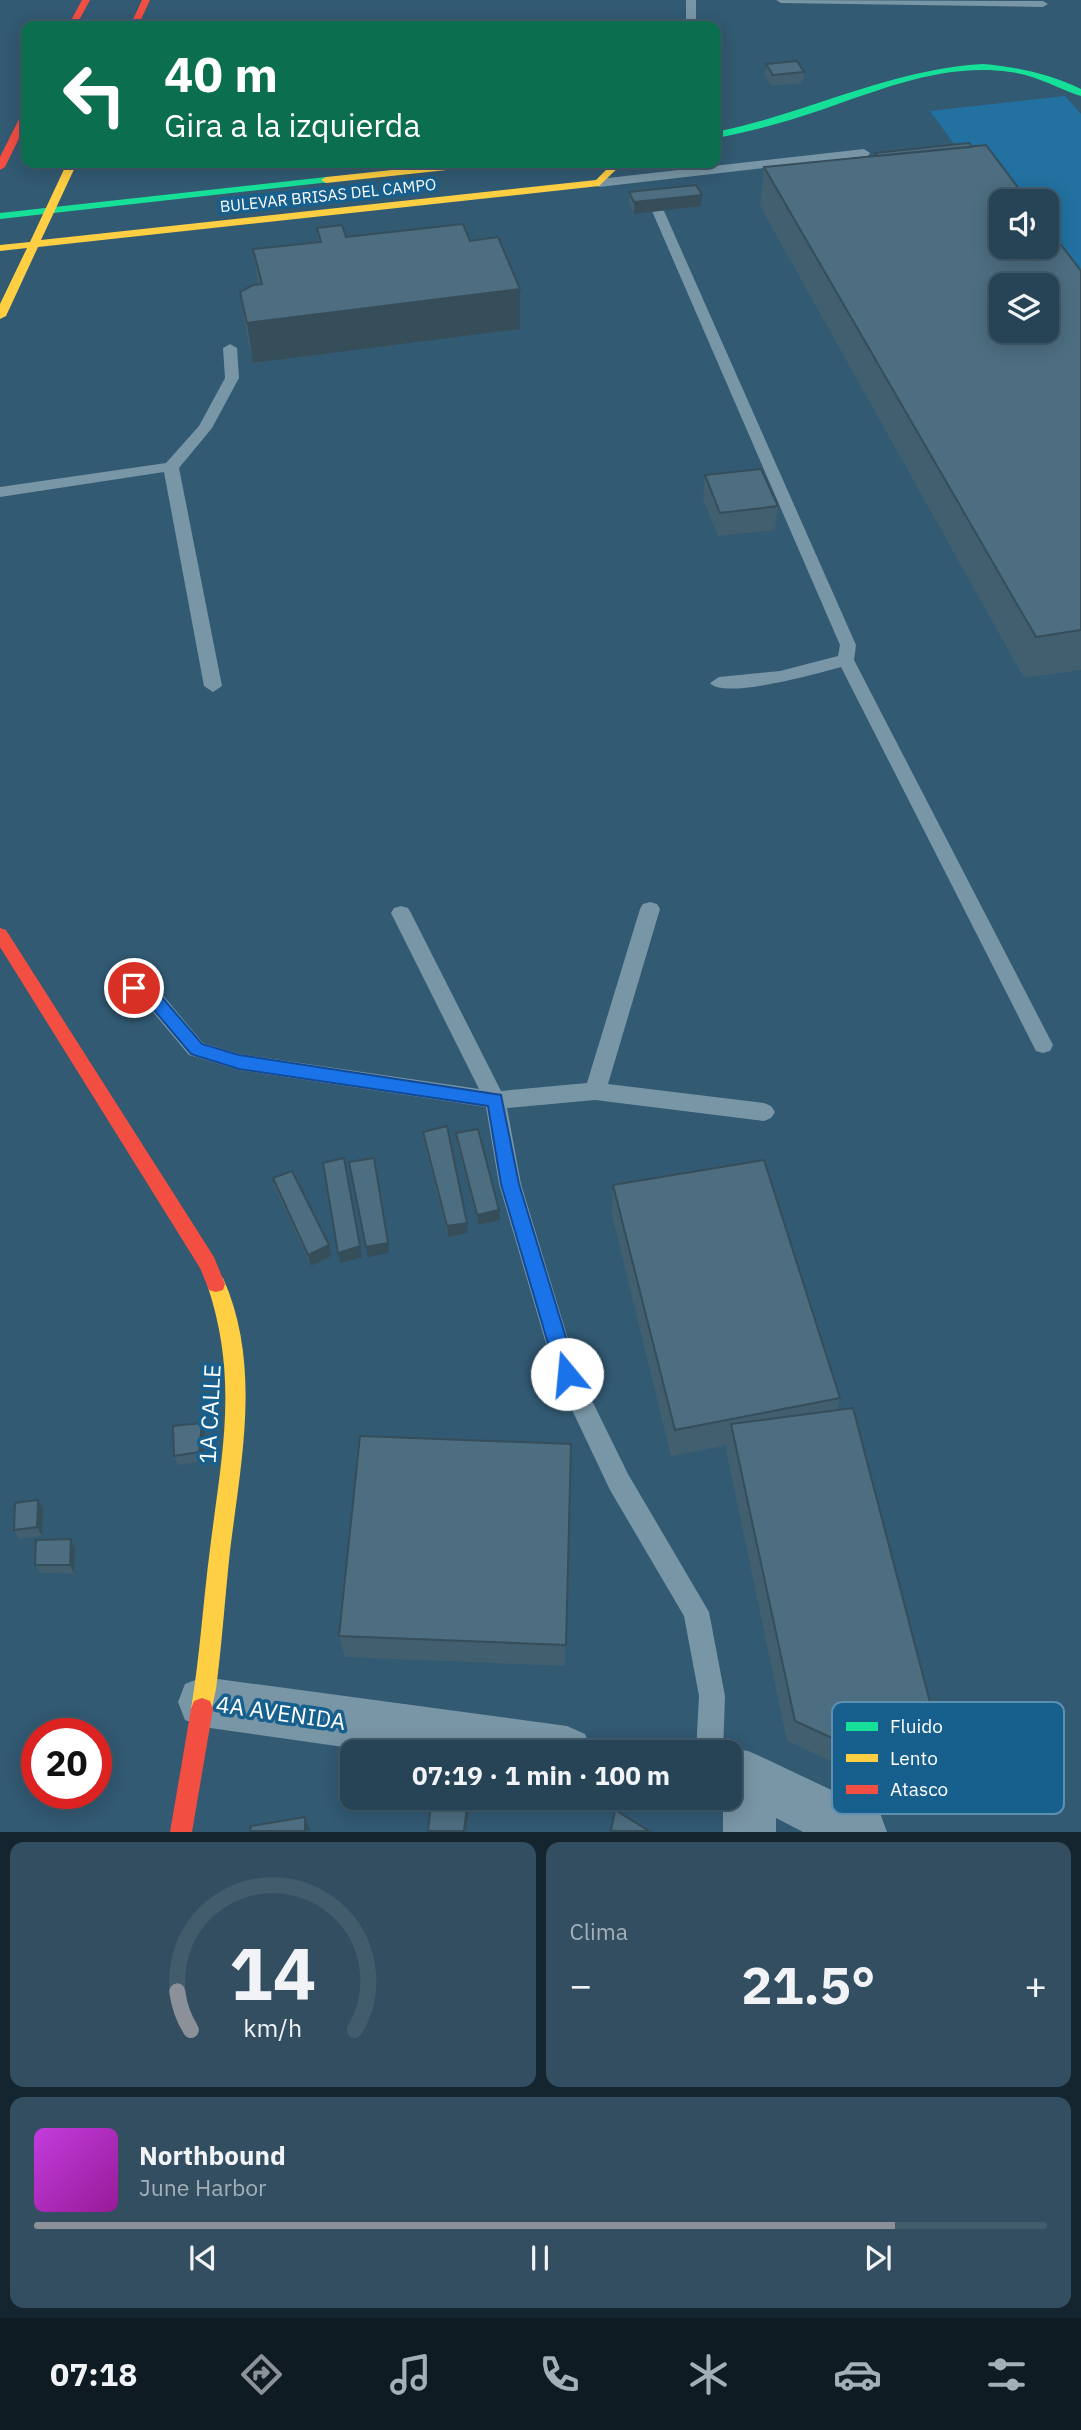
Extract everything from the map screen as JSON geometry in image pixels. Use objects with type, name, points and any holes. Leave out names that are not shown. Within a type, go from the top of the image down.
[{"type":"street","points":[[75,21],[86,0]]},
{"type":"street","points":[[136,21],[146,0]]},
{"type":"street","points":[[721,134],[802,114],[908,75],[938,68],[1000,68],[1041,76],[1081,93]]},
{"type":"street","points":[[0,150],[21,123]]},
{"type":"street","points":[[0,167],[21,125]]},
{"type":"street","points":[[0,316],[70,168]]},
{"type":"street","name":"BULEVAR BRISAS DEL CAMPO","points":[[0,216],[438,168]]},
{"type":"street","points":[[599,183],[613,168]]},
{"type":"street","name":"BULEVAR BRISAS DEL CAMPO","points":[[0,248],[599,183]]},
{"type":"street","name":"1A CALLE","points":[[0,934],[207,1263],[225,1306],[236,1353],[237,1405],[204,1702],[181,1832]]},
{"type":"street","name":"4A AVENIDA","points":[[204,1702],[481,1740]]},
{"type":"street","points":[[742,1773],[861,1832]]},
{"type":"street","points":[[742,1807],[750,1832]]},
{"type":"lane","points":[[691,0],[691,21]]},
{"type":"lane","points":[[781,0],[1043,4]]},
{"type":"lane","points":[[599,183],[646,184],[864,153]]},
{"type":"lane","points":[[658,211],[848,646],[846,660],[1043,1045]]},
{"type":"lane","points":[[0,492],[172,467],[205,428],[232,378],[230,348]]},
{"type":"lane","points":[[172,467],[213,686]]},
{"type":"lane","points":[[719,683],[780,677],[846,660]]},
{"type":"lane","points":[[594,1091],[650,909]]},
{"type":"lane","points":[[401,913],[495,1100],[510,1184],[567,1374],[619,1482],[696,1612],[723,1740]]},
{"type":"lane","points":[[134,988],[155,999],[197,1049],[239,1062],[495,1100],[594,1091],[764,1112]]},
{"type":"shaded area","points":[[1065,96],[1081,114],[1081,317],[1052,259],[1059,259],[1059,189],[989,189],[989,192],[930,111]]},
{"type":"building","points":[[797,61],[804,72],[773,75],[766,64]]},
{"type":"building","points":[[969,143],[972,147],[878,156],[875,153]]},
{"type":"building","points":[[986,145],[1019,189],[989,189],[989,259],[1059,259],[1059,242],[1081,271],[1081,630],[1036,637],[764,167]]},
{"type":"building","points":[[696,185],[702,195],[634,202],[629,192]]},
{"type":"building","points":[[463,224],[470,241],[498,237],[520,289],[247,323],[240,292],[253,285],[262,284],[253,249],[321,242],[317,228],[342,225],[346,237]]},
{"type":"building","points":[[761,469],[778,506],[720,513],[705,475]]},
{"type":"building","points":[[447,1126],[467,1223],[447,1226],[423,1132]]},
{"type":"building","points":[[478,1129],[499,1210],[477,1215],[456,1133]]},
{"type":"building","points":[[344,1158],[360,1246],[338,1253],[323,1163]]},
{"type":"building","points":[[374,1158],[388,1243],[366,1247],[349,1162]]},
{"type":"building","points":[[764,1160],[840,1398],[675,1430],[613,1185]]},
{"type":"building","points":[[292,1171],[329,1245],[308,1255],[273,1178]]},
{"type":"building","points":[[853,1408],[930,1702],[832,1702],[832,1738],[795,1721],[731,1424]]},
{"type":"building","points":[[202,1423],[199,1452],[174,1456],[173,1426]]},
{"type":"building","points":[[360,1436],[571,1444],[566,1645],[339,1636]]},
{"type":"building","points":[[38,1500],[37,1527],[14,1530],[15,1503]]},
{"type":"building","points":[[71,1539],[70,1565],[35,1565],[36,1540]]},
{"type":"building","points":[[430,1810],[466,1810],[464,1831],[428,1831]]},
{"type":"building","points":[[615,1810],[649,1831],[611,1831]]},
{"type":"building","points":[[305,1817],[305,1831],[250,1831],[251,1826]]},
{"type":"traffic: fast","points":[[721,134],[784,119],[900,80],[955,68],[1011,69],[1047,78],[1081,93]]},
{"type":"traffic: fast","points":[[0,216],[326,180]]},
{"type":"traffic: slow","points":[[0,316],[70,168]]},
{"type":"traffic: slow","points":[[326,180],[438,168]]},
{"type":"traffic: slow","points":[[0,248],[599,183],[613,168]]},
{"type":"traffic: slow","points":[[202,1709],[236,1416],[233,1350],[227,1317],[216,1284]]},
{"type":"traffic: jam","points":[[75,21],[86,0]]},
{"type":"traffic: jam","points":[[136,21],[146,0]]},
{"type":"traffic: jam","points":[[0,167],[21,125]]},
{"type":"traffic: jam","points":[[0,934],[207,1263],[216,1284]]},
{"type":"traffic: jam","points":[[181,1832],[202,1709]]},
{"type":"route","points":[[134,988],[155,999],[197,1049],[218,1056],[239,1062],[495,1100],[510,1184],[567,1374]]}]
